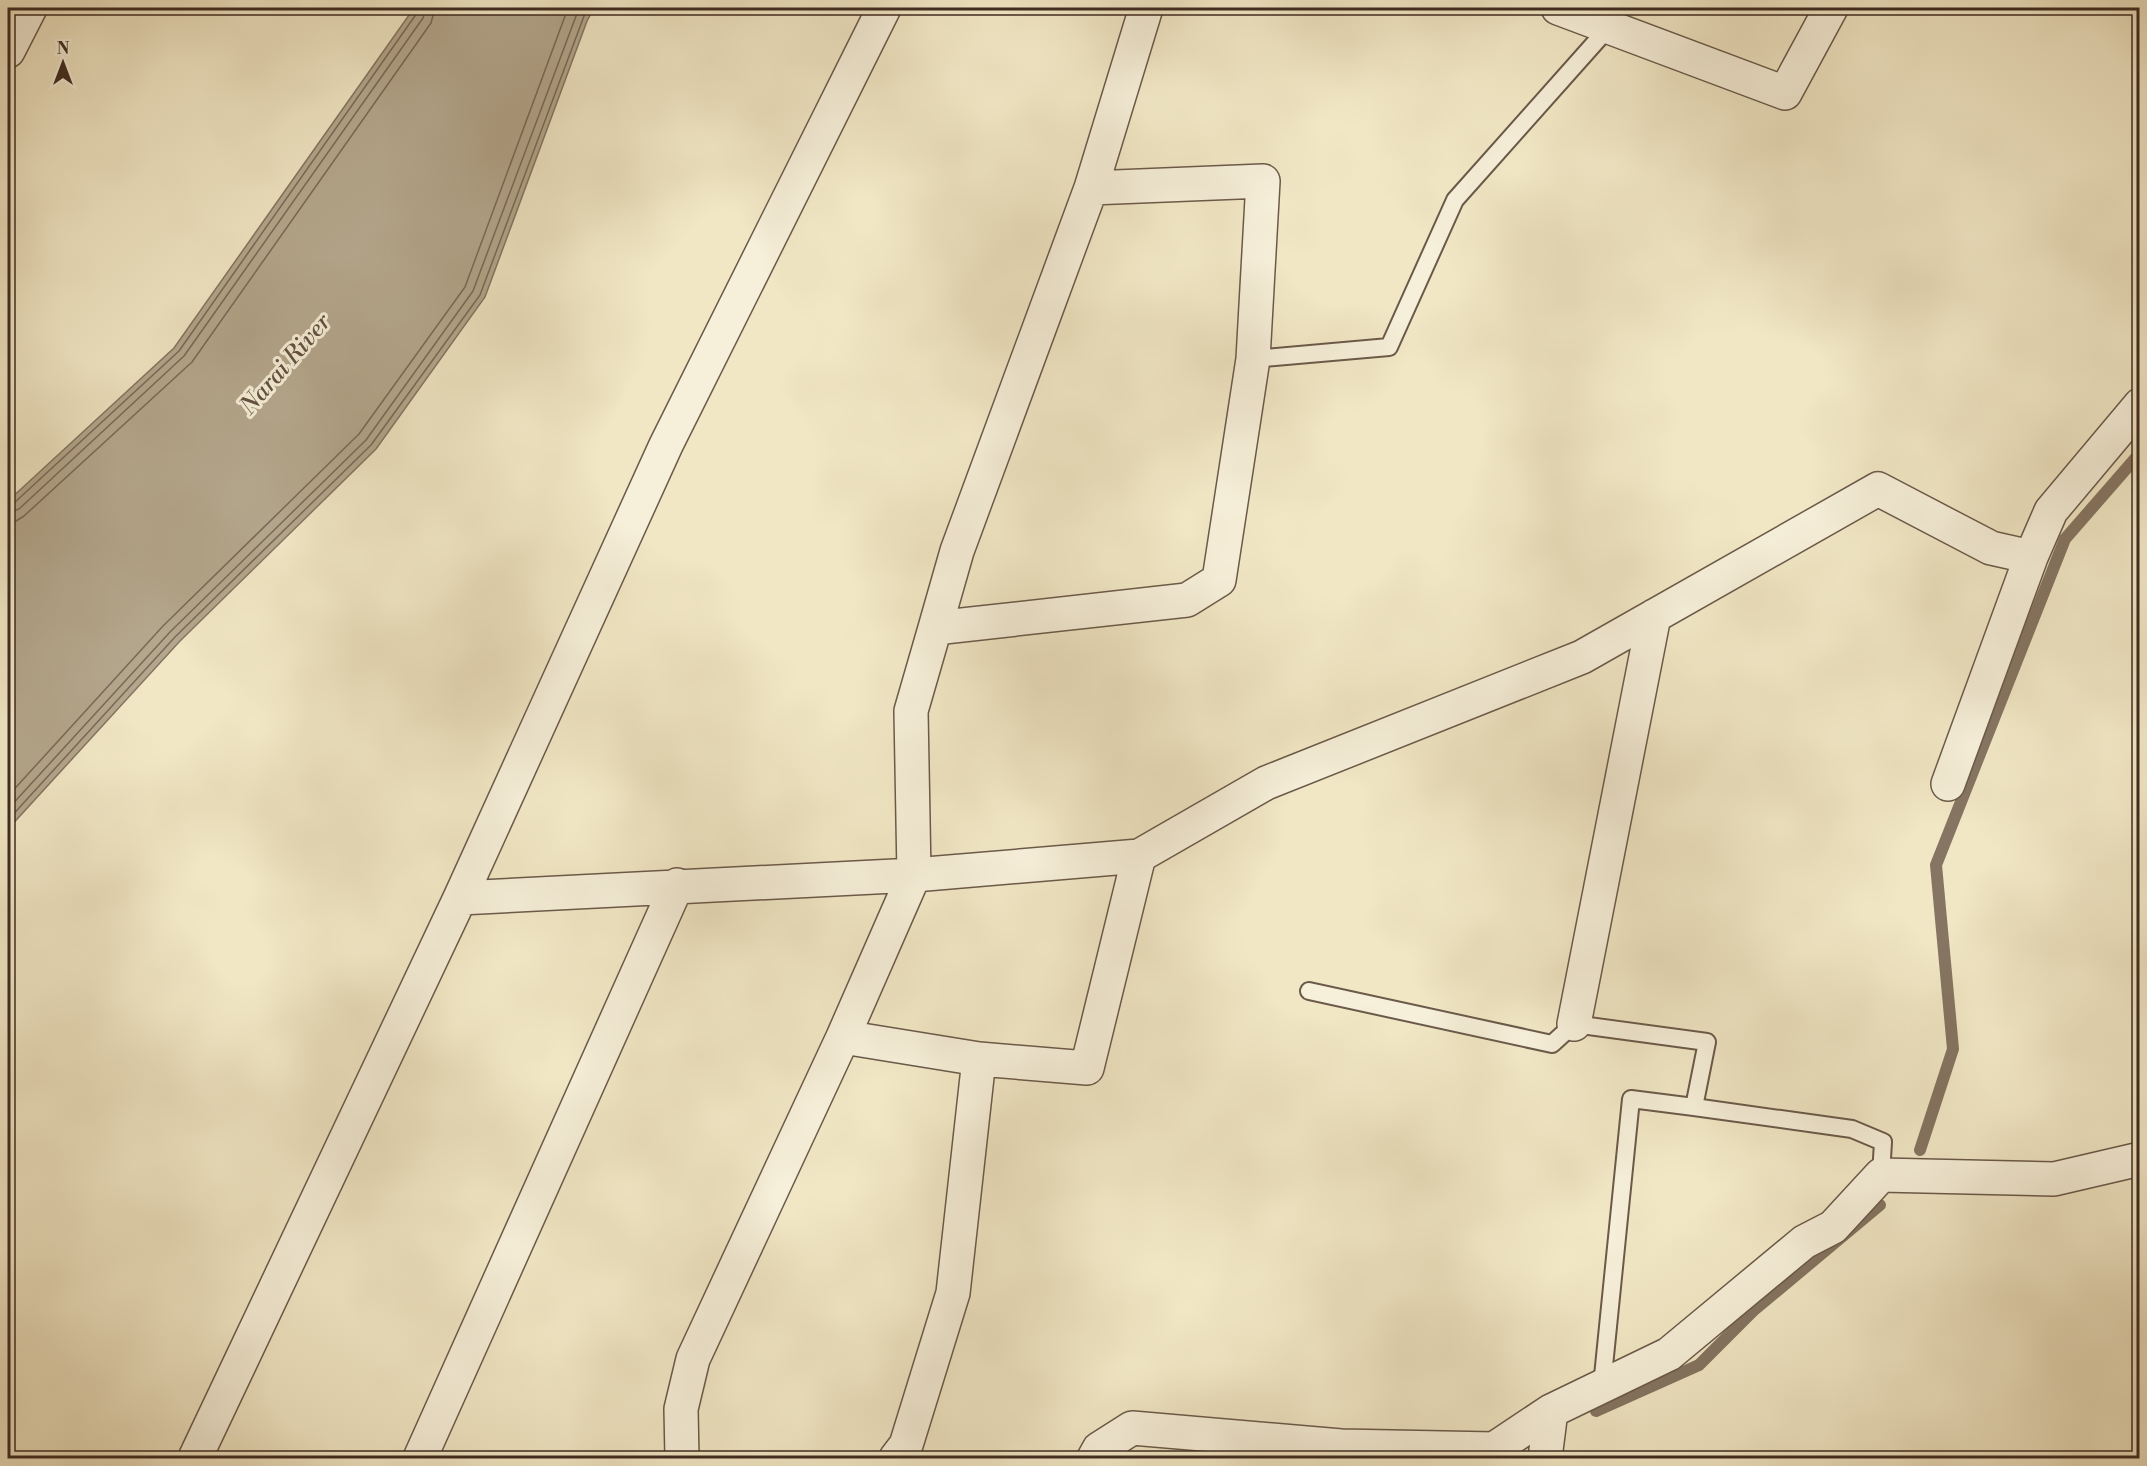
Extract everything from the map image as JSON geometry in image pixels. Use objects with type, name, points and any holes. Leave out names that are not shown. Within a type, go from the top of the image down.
[{"type":"street","points":[[8,51],[30,8]]},
{"type":"street","points":[[195,1458],[460,898],[666,445],[884,8]]},
{"type":"street","points":[[682,1458],[681,1409],[693,1359],[843,1037],[914,875],[911,711],[957,551],[1091,188],[1146,8]]},
{"type":"street","points":[[1558,8],[1785,93],[1831,8]]},
{"type":"street","points":[[936,628],[1187,600],[1219,580],[1253,359],[1263,181],[1091,188]]},
{"type":"street","points":[[1948,784],[2031,557],[2051,511],[2139,405]]},
{"type":"street","points":[[460,898],[677,885],[914,875],[1139,856],[1266,783],[1582,657],[1878,489],[1991,548],[2031,557]]},
{"type":"street","points":[[1574,1024],[1654,616]]},
{"type":"street","points":[[843,1037],[980,1059],[1087,1068],[1139,856]]},
{"type":"street","points":[[420,1458],[677,885]]},
{"type":"street","points":[[896,1458],[906,1445],[953,1293],[980,1059]]},
{"type":"street","points":[[1094,1458],[1099,1449],[1132,1428],[1341,1446],[1494,1449],[1551,1411],[1670,1354],[1804,1242],[1833,1227],[1881,1176],[2054,1179],[2139,1159]]},
{"type":"street","points":[[1545,1458],[1551,1411]]},
{"type":"lane","points":[[1253,359],[1389,347],[1455,200],[1609,27]]},
{"type":"lane","points":[[1309,991],[1552,1044],[1574,1024],[1707,1042],[1694,1107]]},
{"type":"lane","points":[[1602,1386],[1631,1099],[1852,1129],[1883,1142],[1881,1176]]},
{"type":"water","name":"Narai River","points":[[414,8],[594,8],[587,21],[485,297],[376,449],[180,641],[8,829],[8,501],[174,348]]},
{"type":"waterway","points":[[1920,1150],[1953,1049],[1936,865],[2065,539],[2140,453]]},
{"type":"waterway","points":[[1596,1411],[1699,1365],[1753,1311],[1880,1205]]}]
